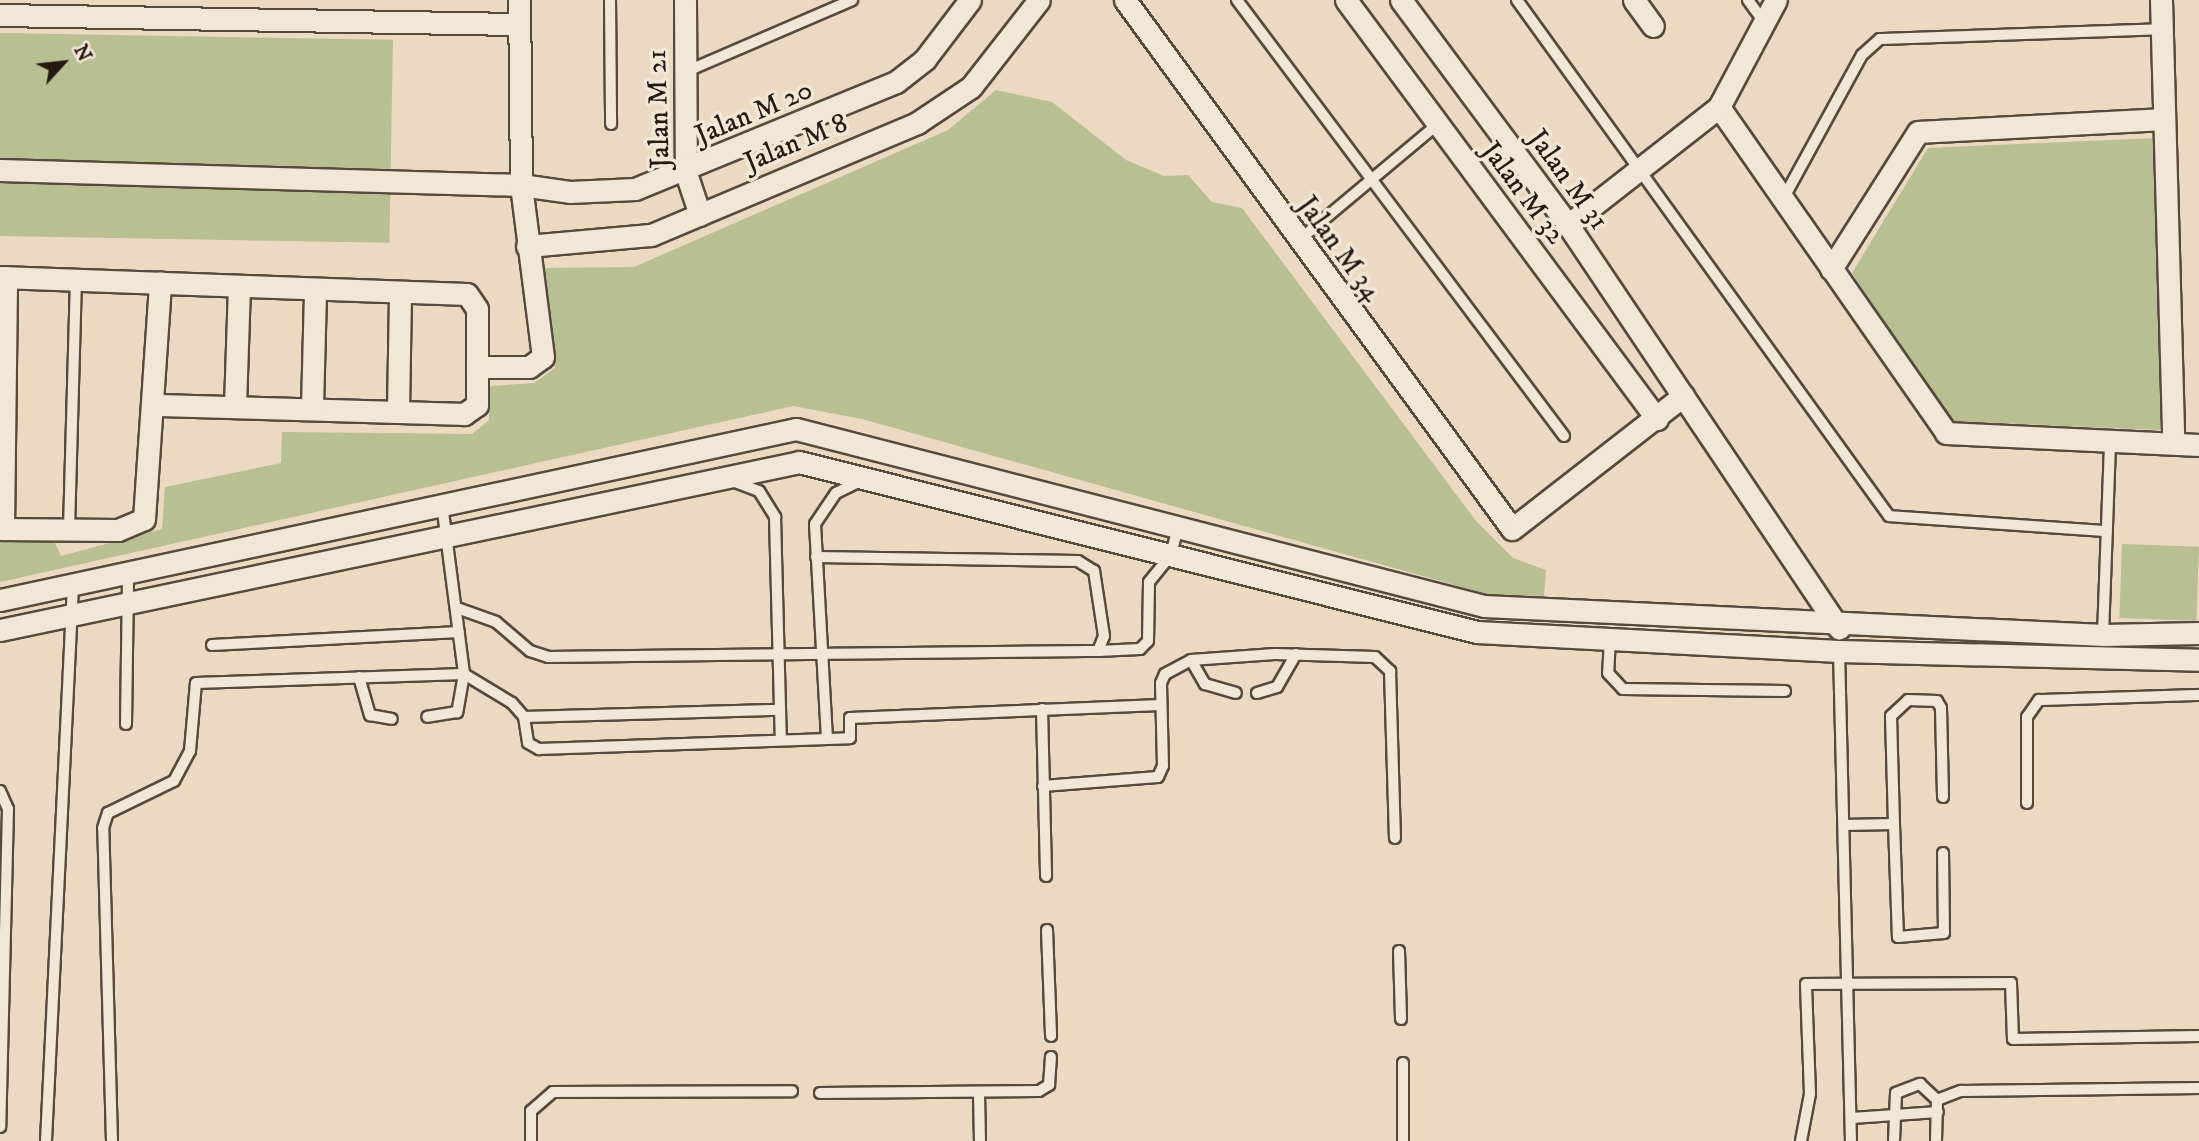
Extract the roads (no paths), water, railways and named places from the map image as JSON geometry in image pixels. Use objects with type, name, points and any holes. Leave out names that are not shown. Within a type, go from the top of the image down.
[{"type":"street","points":[[477,367],[529,367],[543,358],[521,185],[519,0]]},
{"type":"street","name":"Jalan M 21","points":[[685,0],[683,72],[686,173],[699,215]]},
{"type":"street","name":"Jalan M 20","points":[[0,170],[521,185],[603,193],[686,173],[896,82],[925,59],[970,0]]},
{"type":"street","name":"Jalan M 8","points":[[527,246],[620,242],[699,215],[947,106],[971,87],[1039,0]]},
{"type":"street","name":"Jalan M 34","points":[[1125,0],[1298,241],[1512,529],[1657,419]]},
{"type":"street","name":"Jalan M 32","points":[[1346,0],[1657,419]]},
{"type":"street","name":"Jalan M 31","points":[[1401,0],[1568,225],[1839,620]]},
{"type":"street","points":[[1634,0],[1654,26]]},
{"type":"street","points":[[1568,225],[1719,107],[1776,0]]},
{"type":"street","points":[[2161,0],[2174,443]]},
{"type":"street","points":[[0,15],[518,24]]},
{"type":"street","points":[[1719,107],[1945,433],[2199,445]]},
{"type":"street","points":[[1831,270],[1918,132],[2164,119]]},
{"type":"street","points":[[153,405],[472,410],[477,367],[474,300],[467,294],[3,277],[1,529],[118,530],[144,520],[160,283]]},
{"type":"street","points":[[235,406],[239,286]]},
{"type":"street","points":[[312,407],[314,289]]},
{"type":"street","points":[[398,410],[400,292]]},
{"type":"street","points":[[1657,419],[1683,396]]},
{"type":"street","points":[[0,600],[796,429],[1484,606],[1839,620],[2103,635],[2199,633]]},
{"type":"street","points":[[0,630],[799,462],[1477,632],[1839,651],[2199,660]]},
{"type":"street","points":[[1839,620],[1839,651]]},
{"type":"lane","points":[[610,0],[611,124]]},
{"type":"lane","points":[[683,72],[852,0]]},
{"type":"lane","points":[[1237,0],[1563,436]]},
{"type":"lane","points":[[1517,0],[1644,167],[1889,516],[2106,531]]},
{"type":"lane","points":[[1748,0],[1765,23]]},
{"type":"lane","points":[[1782,201],[1862,55],[1880,39],[2162,29]]},
{"type":"lane","points":[[1298,241],[1437,124]]},
{"type":"lane","points":[[69,529],[76,279]]},
{"type":"lane","points":[[2103,635],[2110,440]]},
{"type":"lane","points":[[725,478],[758,491],[775,517],[781,740]]},
{"type":"lane","points":[[827,739],[816,557],[821,506],[865,479]]},
{"type":"lane","points":[[427,717],[457,712],[464,674],[442,504]]},
{"type":"lane","points":[[457,608],[496,622],[538,656],[1140,649],[1148,642],[1149,582],[1171,555],[1178,527]]},
{"type":"lane","points":[[816,557],[1078,561],[1094,571],[1104,636],[1098,651]]},
{"type":"lane","points":[[126,724],[128,572]]},
{"type":"lane","points":[[46,1141],[73,584]]},
{"type":"lane","points":[[212,645],[459,632]]},
{"type":"lane","points":[[1610,638],[1608,673],[1623,689],[1785,691]]},
{"type":"lane","points":[[1839,651],[1851,1141]]},
{"type":"lane","points":[[1257,693],[1278,687],[1296,654]]},
{"type":"lane","points":[[1043,786],[1157,777],[1163,766],[1160,705],[1165,674],[1191,660],[1296,654],[1384,660],[1391,694],[1395,838]]},
{"type":"lane","points":[[1191,660],[1205,684],[1236,694]]},
{"type":"lane","points":[[112,1141],[103,828],[108,813],[174,781],[190,751],[196,684],[464,674],[524,717],[780,710]]},
{"type":"lane","points":[[359,677],[370,715],[392,719]]},
{"type":"lane","points":[[2027,803],[2027,717],[2039,701],[2199,695]]},
{"type":"lane","points":[[1943,797],[1941,708],[1937,701],[1908,700],[1891,716],[1898,937],[1944,933],[1943,853]]},
{"type":"lane","points":[[524,717],[528,743],[539,749],[850,738],[850,718],[1160,705]]},
{"type":"lane","points":[[1042,709],[1046,876]]},
{"type":"lane","points":[[0,791],[8,809],[0,1127]]},
{"type":"lane","points":[[1844,825],[1894,824]]},
{"type":"lane","points":[[1047,929],[1051,1036]]},
{"type":"lane","points":[[1399,951],[1401,1019]]},
{"type":"lane","points":[[1801,1141],[1810,1094],[1806,984],[1849,987],[2011,983],[2013,1040],[2199,1035]]},
{"type":"lane","points":[[820,1093],[979,1094],[1039,1091],[1049,1085],[1051,1057]]},
{"type":"lane","points":[[1403,1062],[1403,1141]]},
{"type":"lane","points":[[1894,1141],[1891,1103],[1903,1086],[1920,1084],[1937,1106],[1936,1141]]},
{"type":"lane","points":[[1852,1118],[1892,1115],[1937,1106],[1961,1091],[2199,1087]]},
{"type":"lane","points":[[531,1141],[531,1111],[553,1092],[792,1091]]},
{"type":"lane","points":[[979,1094],[980,1141]]}]
